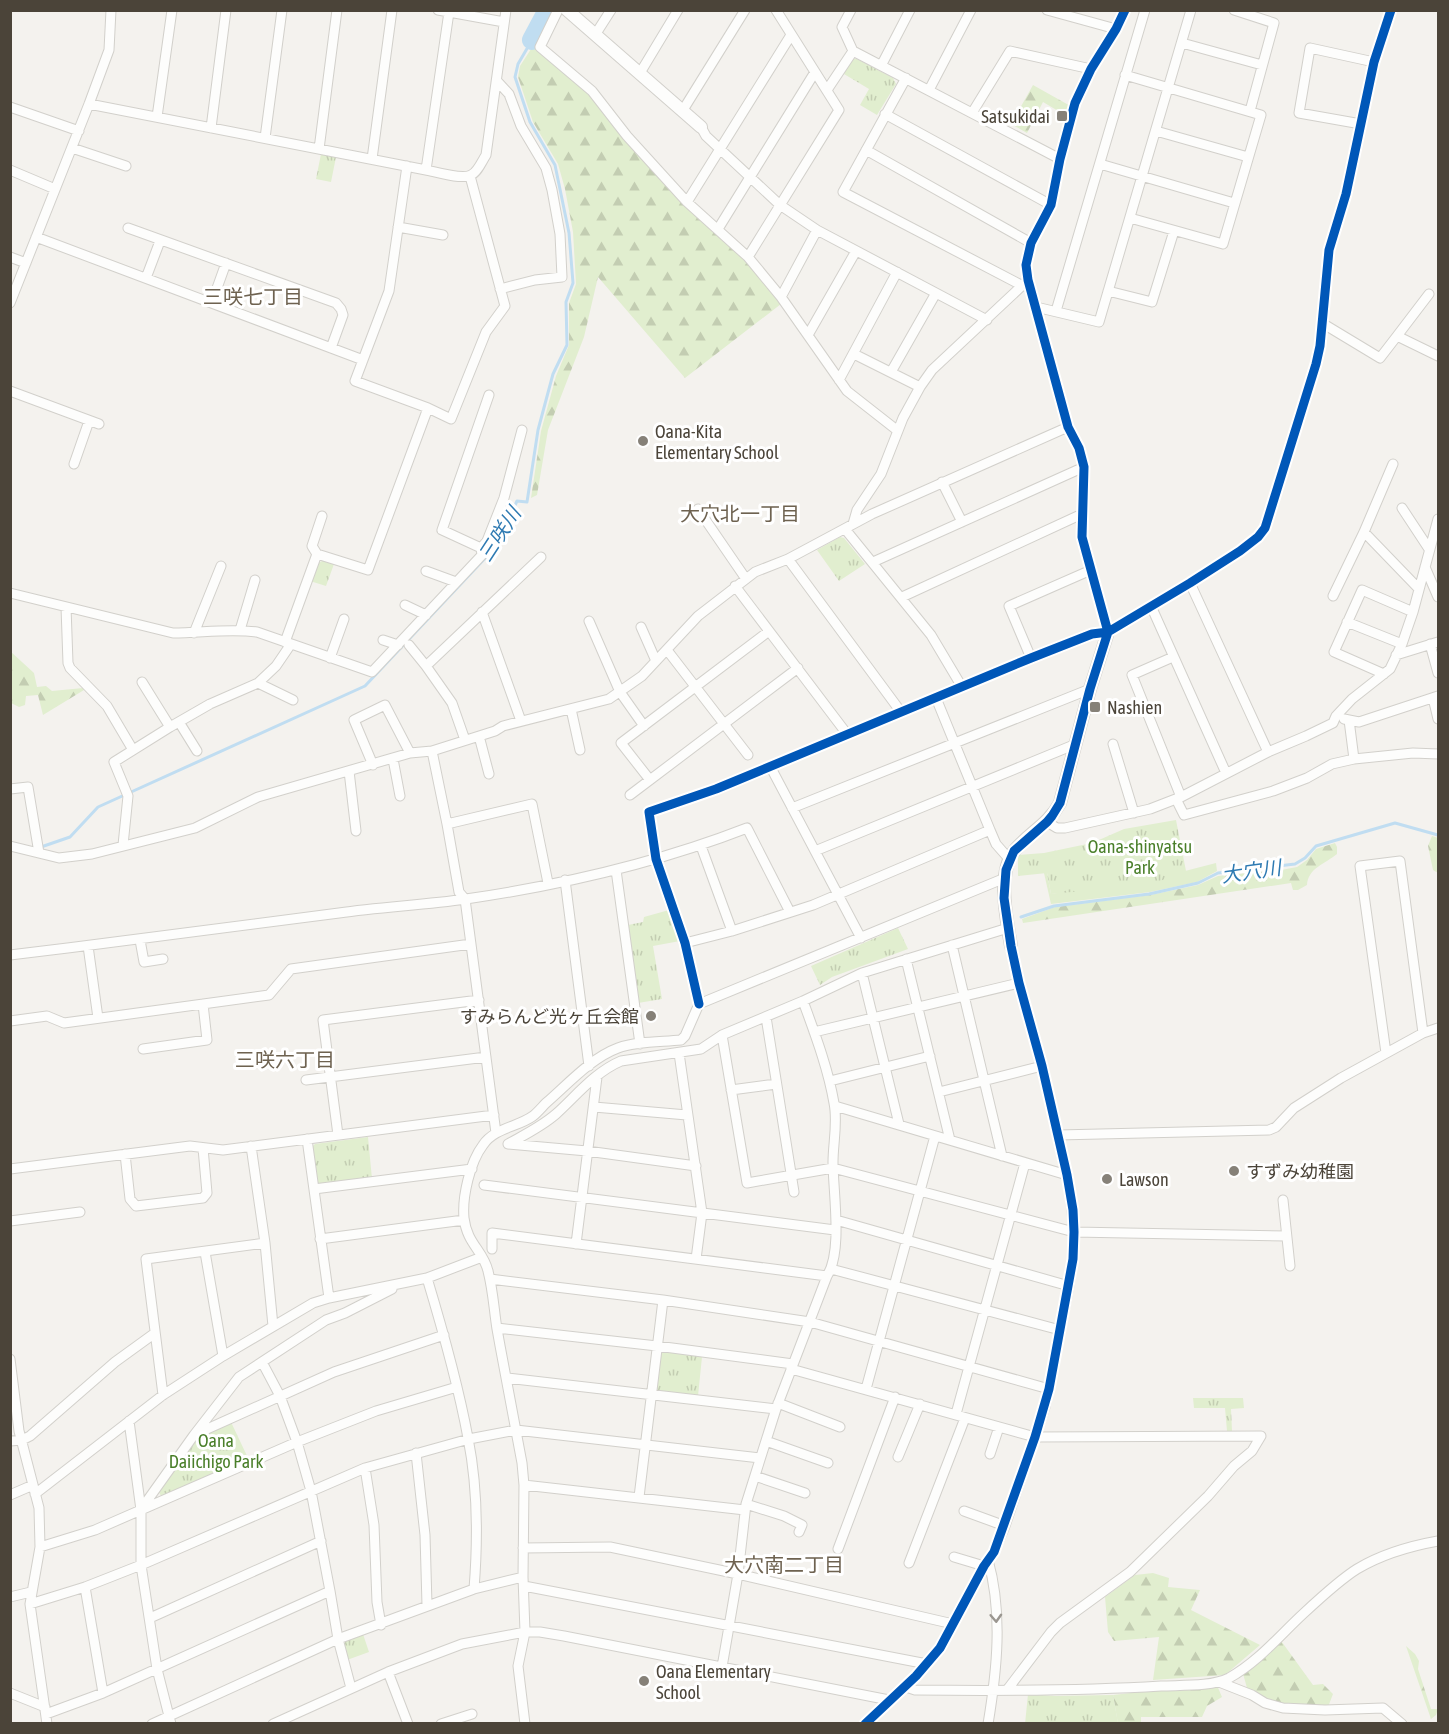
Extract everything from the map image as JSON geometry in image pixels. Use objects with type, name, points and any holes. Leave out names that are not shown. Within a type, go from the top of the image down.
[{"type":"street","points":[[10,303],[109,50],[111,12],[100,10]]},
{"type":"street","points":[[157,117],[172,10]]},
{"type":"street","points":[[211,128],[225,10]]},
{"type":"street","points":[[265,138],[282,10]]},
{"type":"street","points":[[319,149],[337,10]]},
{"type":"street","points":[[372,159],[392,10]]},
{"type":"street","points":[[438,10],[504,22]]},
{"type":"street","points":[[89,104],[463,177],[470,176],[475,173],[486,155],[506,10]]},
{"type":"street","points":[[558,10],[540,47],[592,91],[627,136],[687,202],[748,257],[781,297],[847,391],[898,431]]},
{"type":"street","points":[[567,10],[683,110],[701,127],[706,136],[780,205],[818,230],[987,320]]},
{"type":"street","points":[[595,35],[611,10]]},
{"type":"street","points":[[640,73],[678,10]]},
{"type":"street","points":[[683,110],[745,10]]},
{"type":"street","points":[[748,257],[839,110],[776,10]]},
{"type":"street","points":[[851,10],[842,27],[853,51],[882,64],[1060,159]]},
{"type":"street","points":[[882,64],[910,10]]},
{"type":"street","points":[[929,90],[971,10]]},
{"type":"street","points":[[1047,10],[1116,29]]},
{"type":"street","points":[[865,1724],[906,1686],[940,1648],[994,1552],[1005,1526],[1049,1389],[1069,1286],[1074,1232],[1067,1175],[1011,946],[1004,898],[1005,878],[1014,851],[1047,822],[1060,803],[1090,689],[1108,632],[1082,537],[1084,467],[1079,448],[1068,427],[1036,307],[1025,283],[1031,243],[1051,205],[1075,103],[1091,69],[1125,10]]},
{"type":"street","points":[[1056,311],[1145,10]]},
{"type":"street","points":[[1036,307],[1099,322],[1191,10]]},
{"type":"street","points":[[1234,10],[1274,22],[1250,111]]},
{"type":"street","points":[[525,1724],[518,1666],[525,1632],[522,1463],[490,1278],[482,1257],[466,1232],[465,1199],[476,1156],[491,1136],[533,1116],[607,1053],[620,1047],[681,1040],[685,1036],[699,1004],[685,943],[656,859],[649,812],[716,789],[1092,634],[1108,632],[1191,583],[1257,537],[1265,528],[1294,441],[1316,364],[1329,250],[1346,194],[1374,62],[1391,10]]},
{"type":"street","points":[[426,170],[449,12]]},
{"type":"street","points":[[687,202],[791,35]]},
{"type":"street","points":[[1182,44],[1262,65]]},
{"type":"street","points":[[1361,124],[1299,113],[1310,48],[1374,62]]},
{"type":"street","points":[[827,90],[853,51]]},
{"type":"street","points":[[972,113],[1010,51],[1091,69]]},
{"type":"street","points":[[718,229],[815,72]]},
{"type":"street","points":[[1125,75],[1261,115],[1223,244],[1130,218]]},
{"type":"street","points":[[906,78],[843,192],[1025,283]]},
{"type":"street","points":[[497,81],[509,94],[521,126],[546,168],[560,234],[562,277],[535,280],[500,289]]},
{"type":"street","points":[[10,107],[79,131]]},
{"type":"street","points":[[885,114],[1051,205]]},
{"type":"street","points":[[1156,130],[1248,157]]},
{"type":"street","points":[[72,148],[126,166]]},
{"type":"street","points":[[866,150],[1031,243]]},
{"type":"street","points":[[1100,164],[1234,203]]},
{"type":"street","points":[[407,166],[389,291],[355,381],[451,419],[486,332],[505,306],[470,176]]},
{"type":"street","points":[[10,170],[55,189]]},
{"type":"street","points":[[398,227],[443,235]]},
{"type":"street","points":[[128,228],[336,303],[343,315],[331,348]]},
{"type":"street","points":[[781,297],[818,230]]},
{"type":"street","points":[[1108,291],[1152,302],[1173,231]]},
{"type":"street","points":[[36,237],[363,360]]},
{"type":"street","points":[[146,278],[160,241]]},
{"type":"street","points":[[808,335],[856,250]]},
{"type":"street","points":[[10,256],[26,263]]},
{"type":"street","points":[[212,302],[226,263]]},
{"type":"street","points":[[839,380],[897,272]]},
{"type":"street","points":[[849,527],[857,510],[881,474],[903,418],[932,369],[1025,283]]},
{"type":"street","points":[[891,372],[936,293]]},
{"type":"street","points":[[1322,323],[1380,358],[1429,294]]},
{"type":"street","points":[[1396,336],[1438,356]]},
{"type":"street","points":[[854,354],[920,387]]},
{"type":"street","points":[[10,391],[99,424]]},
{"type":"street","points":[[481,548],[442,530],[489,395]]},
{"type":"street","points":[[316,554],[368,570],[428,408]]},
{"type":"street","points":[[74,465],[89,421]]},
{"type":"street","points":[[10,846],[59,858],[92,854],[195,828],[258,797],[410,753],[432,751],[495,731],[503,726],[609,699],[642,676],[698,616],[755,572],[788,559],[872,514],[1068,427]]},
{"type":"street","points":[[10,593],[173,633],[240,630],[257,632],[372,672],[404,643],[426,615],[482,555],[481,548],[487,541],[504,498],[522,430]]},
{"type":"street","points":[[1333,596],[1394,464]]},
{"type":"street","points":[[873,562],[1084,467]]},
{"type":"street","points":[[942,482],[962,522]]},
{"type":"street","points":[[1402,508],[1429,549]]},
{"type":"street","points":[[698,509],[746,579]]},
{"type":"street","points":[[902,597],[1082,514]]},
{"type":"street","points":[[123,845],[128,796],[114,762],[210,704],[258,683],[276,666],[288,643],[316,554],[312,546],[322,516]]},
{"type":"street","points":[[1047,822],[1057,828],[1065,828],[1150,810],[1179,798],[1268,752],[1334,723],[1336,716],[1352,699],[1390,669],[1413,612],[1438,519]]},
{"type":"street","points":[[849,527],[873,562],[931,635],[962,687]]},
{"type":"street","points":[[1364,532],[1419,589]]},
{"type":"street","points":[[426,666],[541,557]]},
{"type":"street","points":[[788,559],[901,712]]},
{"type":"street","points":[[194,633],[221,566]]},
{"type":"street","points":[[1425,567],[1438,597]]},
{"type":"street","points":[[1031,658],[1009,606],[1091,570]]},
{"type":"street","points":[[426,571],[456,582]]},
{"type":"street","points":[[240,630],[255,580]]},
{"type":"street","points":[[1191,583],[1268,752]]},
{"type":"street","points":[[735,586],[847,734]]},
{"type":"street","points":[[1384,674],[1334,652],[1347,622],[1362,590],[1413,612]]},
{"type":"street","points":[[405,605],[426,615]]},
{"type":"street","points":[[1151,606],[1227,773]]},
{"type":"street","points":[[66,607],[70,668],[107,706],[133,750]]},
{"type":"street","points":[[482,612],[521,721]]},
{"type":"street","points":[[330,658],[344,619]]},
{"type":"street","points":[[589,621],[620,692],[644,726]]},
{"type":"street","points":[[1347,622],[1402,644]]},
{"type":"street","points":[[641,627],[656,661]]},
{"type":"street","points":[[650,780],[621,743],[770,632]]},
{"type":"street","points":[[383,640],[404,643],[426,666],[452,703],[465,740]]},
{"type":"street","points":[[1396,655],[1434,643],[1438,673]]},
{"type":"street","points":[[668,650],[748,755]]},
{"type":"street","points":[[1173,657],[1132,675],[1184,814],[1273,791],[1307,778],[1332,764],[1354,759],[1413,753],[1438,754]]},
{"type":"street","points":[[630,795],[798,668]]},
{"type":"street","points":[[142,682],[197,751]]},
{"type":"street","points":[[258,683],[293,700]]},
{"type":"street","points":[[792,808],[1090,689]]},
{"type":"street","points":[[1336,716],[1359,722],[1436,697],[1438,718]]},
{"type":"street","points":[[936,698],[996,844],[1010,860]]},
{"type":"street","points":[[373,765],[354,720],[385,705],[410,753]]},
{"type":"street","points":[[571,709],[580,750]]},
{"type":"street","points":[[1349,720],[1354,759]]},
{"type":"street","points":[[479,736],[489,774]]},
{"type":"street","points":[[815,851],[1076,744]]},
{"type":"street","points":[[1113,744],[1134,813]]},
{"type":"street","points":[[432,751],[459,892],[465,899],[496,1133]]},
{"type":"street","points":[[393,759],[400,796]]},
{"type":"street","points":[[770,766],[861,938]]},
{"type":"street","points":[[349,771],[356,831]]},
{"type":"street","points":[[10,789],[28,787],[39,853]]},
{"type":"street","points":[[447,825],[532,804],[548,883]]},
{"type":"street","points":[[10,955],[465,899],[616,870],[701,846],[747,828],[790,912]]},
{"type":"street","points":[[685,943],[732,931],[813,905],[990,830]]},
{"type":"street","points":[[701,846],[732,931]]},
{"type":"street","points":[[1386,1053],[1360,866],[1400,861],[1423,1033]]},
{"type":"street","points":[[616,870],[640,1044]]},
{"type":"street","points":[[699,1004],[1005,878]]},
{"type":"street","points":[[565,880],[589,1066]]},
{"type":"street","points":[[696,1166],[587,1151],[508,1144],[554,1116],[597,1077],[621,1061],[701,1049],[722,1035],[862,973],[1008,928]]},
{"type":"street","points":[[140,940],[144,962],[163,959]]},
{"type":"street","points":[[10,1021],[47,1016],[64,1023],[269,995],[291,969],[471,944]]},
{"type":"street","points":[[952,945],[1002,1156]]},
{"type":"street","points":[[88,946],[98,1018]]},
{"type":"street","points":[[906,959],[950,1140]]},
{"type":"street","points":[[862,973],[899,1124]]},
{"type":"street","points":[[814,1032],[1019,983]]},
{"type":"street","points":[[338,1135],[323,1020],[479,1000]]},
{"type":"street","points":[[722,1667],[738,1574],[746,1507],[777,1406],[829,1272],[835,1225],[833,1168],[835,1106],[830,1081],[803,1001]]},
{"type":"street","points":[[143,1049],[207,1040],[203,1004]]},
{"type":"street","points":[[766,1017],[794,1192]]},
{"type":"street","points":[[1058,1135],[1269,1130],[1276,1127],[1294,1108],[1386,1053],[1423,1033],[1438,1028]]},
{"type":"street","points":[[722,1035],[747,1183],[833,1168],[1074,1232],[1286,1236]]},
{"type":"street","points":[[679,1053],[702,1213],[696,1259]]},
{"type":"street","points":[[830,1081],[930,1056]]},
{"type":"street","points":[[306,1080],[486,1057]]},
{"type":"street","points":[[939,1092],[1042,1066]]},
{"type":"street","points":[[576,1244],[597,1077]]},
{"type":"street","points":[[731,1090],[776,1084]]},
{"type":"street","points":[[835,1106],[1067,1175]]},
{"type":"street","points":[[594,1107],[687,1115]]},
{"type":"street","points":[[10,1168],[190,1146],[223,1150],[494,1115]]},
{"type":"street","points":[[866,1389],[935,1136]]},
{"type":"street","points":[[307,1139],[320,1239],[336,1317]]},
{"type":"street","points":[[251,1146],[265,1243],[273,1326]]},
{"type":"street","points":[[125,1154],[130,1199],[136,1206],[202,1198],[207,1193],[203,1148]]},
{"type":"street","points":[[909,1563],[960,1416],[969,1367],[1025,1163]]},
{"type":"street","points":[[314,1190],[472,1169]]},
{"type":"street","points":[[484,1185],[702,1213],[835,1225],[907,1240],[1069,1286]]},
{"type":"street","points":[[1283,1200],[1290,1266]]},
{"type":"street","points":[[10,1221],[80,1212]]},
{"type":"street","points":[[320,1239],[464,1220]]},
{"type":"street","points":[[492,1249],[492,1233],[696,1259],[829,1272],[894,1286],[1060,1330]]},
{"type":"street","points":[[162,1395],[146,1259],[265,1243]]},
{"type":"street","points":[[205,1252],[223,1356]]},
{"type":"street","points":[[10,1495],[34,1489],[162,1395],[313,1303],[427,1278],[482,1257]]},
{"type":"street","points":[[427,1278],[444,1335],[469,1440],[475,1491],[477,1546],[474,1589]]},
{"type":"street","points":[[490,1278],[810,1322],[1049,1389]]},
{"type":"street","points":[[141,1510],[238,1377],[326,1320],[402,1284]]},
{"type":"street","points":[[639,1497],[663,1300]]},
{"type":"street","points":[[497,1328],[657,1346],[792,1366],[1035,1437],[1261,1436],[1252,1452],[1234,1466],[1208,1496],[1130,1572],[1060,1623],[1007,1690]]},
{"type":"street","points":[[10,1441],[22,1440],[30,1436],[115,1362],[155,1333]]},
{"type":"street","points":[[194,1435],[334,1372],[444,1335]]},
{"type":"street","points":[[10,1359],[19,1431],[39,1508],[40,1547],[30,1604],[46,1715]]},
{"type":"street","points":[[262,1362],[280,1396],[297,1442],[311,1491],[338,1639],[351,1688]]},
{"type":"street","points":[[507,1378],[777,1406],[840,1427]]},
{"type":"street","points":[[40,1547],[95,1530],[297,1442],[376,1411],[457,1387]]},
{"type":"street","points":[[838,1549],[895,1397]]},
{"type":"street","points":[[898,1457],[920,1404]]},
{"type":"street","points":[[129,1421],[141,1510],[141,1565],[157,1669],[170,1720]]},
{"type":"street","points":[[990,1454],[999,1427]]},
{"type":"street","points":[[30,1604],[85,1587],[141,1565],[365,1468],[416,1453],[516,1430],[760,1458]]},
{"type":"street","points":[[766,1442],[828,1463]]},
{"type":"street","points":[[416,1453],[425,1535],[427,1605]]},
{"type":"street","points":[[365,1468],[374,1525],[377,1602],[381,1624]]},
{"type":"street","points":[[754,1476],[805,1493]]},
{"type":"street","points":[[524,1485],[746,1507],[784,1516],[802,1525],[800,1532]]},
{"type":"street","points":[[964,1511],[1005,1526]]},
{"type":"street","points":[[150,1618],[321,1541]]},
{"type":"street","points":[[1219,1682],[1262,1655],[1304,1613],[1355,1570],[1397,1551],[1438,1541]]},
{"type":"street","points":[[523,1548],[610,1547],[953,1624]]},
{"type":"street","points":[[954,1557],[986,1563]]},
{"type":"street","points":[[986,1563],[993,1578],[997,1645],[988,1724]]},
{"type":"street","points":[[152,1724],[170,1720],[338,1639],[427,1605],[474,1589],[524,1582],[927,1664]]},
{"type":"street","points":[[85,1587],[103,1693]]},
{"type":"street","points":[[46,1715],[103,1693],[330,1591]]},
{"type":"street","points":[[10,1597],[31,1592]]},
{"type":"street","points":[[273,1724],[388,1672],[462,1644],[525,1632],[564,1636],[890,1700]]},
{"type":"street","points":[[388,1672],[408,1724]]},
{"type":"street","points":[[906,1686],[915,1690],[1089,1690],[1219,1682],[1252,1695],[1265,1703],[1283,1708],[1325,1710],[1383,1708],[1402,1724]]},
{"type":"street","points":[[10,1693],[46,1715]]},
{"type":"street","points":[[441,1724],[472,1714]]},
{"type":"green space","points":[[533,46],[587,92],[746,260],[781,304],[685,378],[598,277],[584,337],[548,430],[537,495],[531,498],[541,431],[556,376],[569,345],[569,303],[576,284],[573,232],[558,164],[533,122],[518,77],[520,66]]},
{"type":"green space","points":[[851,59],[857,59],[893,78],[896,84],[877,115],[860,105],[869,89],[844,74]]},
{"type":"green space","points":[[1033,85],[1074,108],[1070,118],[1043,102],[1027,133],[1011,124]]},
{"type":"green space","points":[[321,154],[336,157],[331,182],[316,179]]},
{"type":"green space","points":[[840,537],[844,538],[865,564],[839,581],[817,550]]},
{"type":"green space","points":[[324,560],[334,564],[326,586],[310,581],[315,565]]},
{"type":"green space","points":[[10,651],[34,673],[37,687],[46,686],[52,691],[83,688],[84,690],[43,715],[38,695],[26,696],[25,705],[19,707],[11,703]]},
{"type":"green space","name":"Oana-shinyatsu Park","points":[[1176,820],[1186,871],[1152,884],[1051,894],[1047,873],[1018,876],[1018,855],[1044,853],[1092,843],[1124,829]]},
{"type":"green space","points":[[1432,836],[1438,838],[1438,873],[1433,870],[1428,846]]},
{"type":"green space","points":[[1335,843],[1337,854],[1314,870],[1310,874],[1307,885],[1298,890],[1293,890],[1291,883],[1023,923],[1022,919],[1055,907],[1150,895],[1198,885],[1218,876],[1297,867],[1316,849]]},
{"type":"green space","points":[[1216,863],[1217,871],[1197,882],[1150,892],[1051,904],[1044,873],[1047,873],[1051,894],[1185,871]]},
{"type":"green space","points":[[669,910],[680,941],[653,946],[662,999],[638,1003],[628,925],[643,922],[644,917]]},
{"type":"green space","points":[[898,928],[908,949],[832,977],[820,985],[811,966]]},
{"type":"green space","points":[[368,1137],[372,1179],[320,1186],[316,1183],[311,1148],[315,1144]]},
{"type":"green space","points":[[663,1351],[702,1357],[698,1396],[658,1391],[655,1387],[659,1354]]},
{"type":"green space","points":[[1193,1398],[1243,1398],[1244,1408],[1231,1409],[1232,1431],[1227,1431],[1225,1408],[1194,1408]]},
{"type":"green space","name":"Oana Daiichigo Park","points":[[231,1422],[248,1458],[162,1498],[159,1492],[198,1436]]},
{"type":"green space","points":[[1153,1573],[1169,1578],[1168,1587],[1200,1590],[1191,1610],[1260,1645],[1225,1675],[1153,1680],[1159,1637],[1114,1641],[1108,1632],[1105,1597],[1135,1575]]},
{"type":"green space","points":[[363,1634],[369,1652],[347,1660],[343,1644]]},
{"type":"green space","points":[[1279,1638],[1313,1685],[1323,1684],[1333,1694],[1328,1707],[1283,1706],[1264,1700],[1247,1688],[1242,1670]]},
{"type":"green space","points":[[1406,1646],[1419,1661],[1418,1669],[1431,1709],[1438,1709],[1436,1715],[1431,1719]]},
{"type":"green space","points":[[1216,1683],[1222,1697],[1207,1706],[1202,1717],[1141,1717],[1141,1723],[1118,1724],[1113,1695]]},
{"type":"green space","points":[[1028,1694],[1113,1695],[1118,1723],[1025,1724]]},
{"type":"waterway","name":"三咲川","points":[[532,40],[548,10]]},
{"type":"waterway","name":"三咲川","points":[[41,847],[70,837],[98,807],[365,686],[489,554],[499,540],[517,501],[527,502],[538,430],[553,374],[567,345],[566,302],[573,283],[569,233],[555,165],[530,122],[515,77],[518,64],[532,40]]},
{"type":"waterway","name":"大穴川","points":[[1021,917],[1054,906],[1149,894],[1198,883],[1218,873],[1295,864],[1305,858],[1316,846],[1395,823],[1438,835]]},
{"type":"cycle path","points":[[865,1724],[916,1676],[940,1648],[984,1566],[994,1552],[1035,1437],[1049,1389],[1073,1259],[1073,1210],[1067,1175],[1042,1066],[1019,983],[1004,898],[1006,870],[1014,851],[1047,822],[1060,803],[1090,689],[1108,632],[1082,537],[1084,467],[1079,448],[1068,427],[1028,280],[1026,265],[1031,243],[1051,205],[1075,103],[1091,69],[1125,10]]},
{"type":"cycle path","points":[[699,1004],[685,943],[656,859],[649,812],[716,789],[1092,634],[1108,632],[1240,551],[1258,537],[1265,528],[1316,364],[1320,346],[1329,250],[1346,194],[1374,62],[1391,10]]},
{"type":"place","name":"Satsukidai","points":[[1062,116]]},
{"type":"place","name":"Oana-Kita Elementary School","points":[[643,441]]},
{"type":"place","name":"Nashien","points":[[1095,707]]},
{"type":"place","name":"すみらんど光ヶ丘会館","points":[[651,1016]]},
{"type":"place","name":"すずみ幼稚園","points":[[1234,1171]]},
{"type":"place","name":"Lawson","points":[[1107,1179]]},
{"type":"place","name":"Oana Elementary School","points":[[644,1681]]},
{"type":"district","name":"三咲七丁目","points":[[253,296]]},
{"type":"district","name":"大穴北一丁目","points":[[740,513]]},
{"type":"district","name":"三咲六丁目","points":[[285,1059]]},
{"type":"district","name":"大穴南二丁目","points":[[784,1564]]}]
